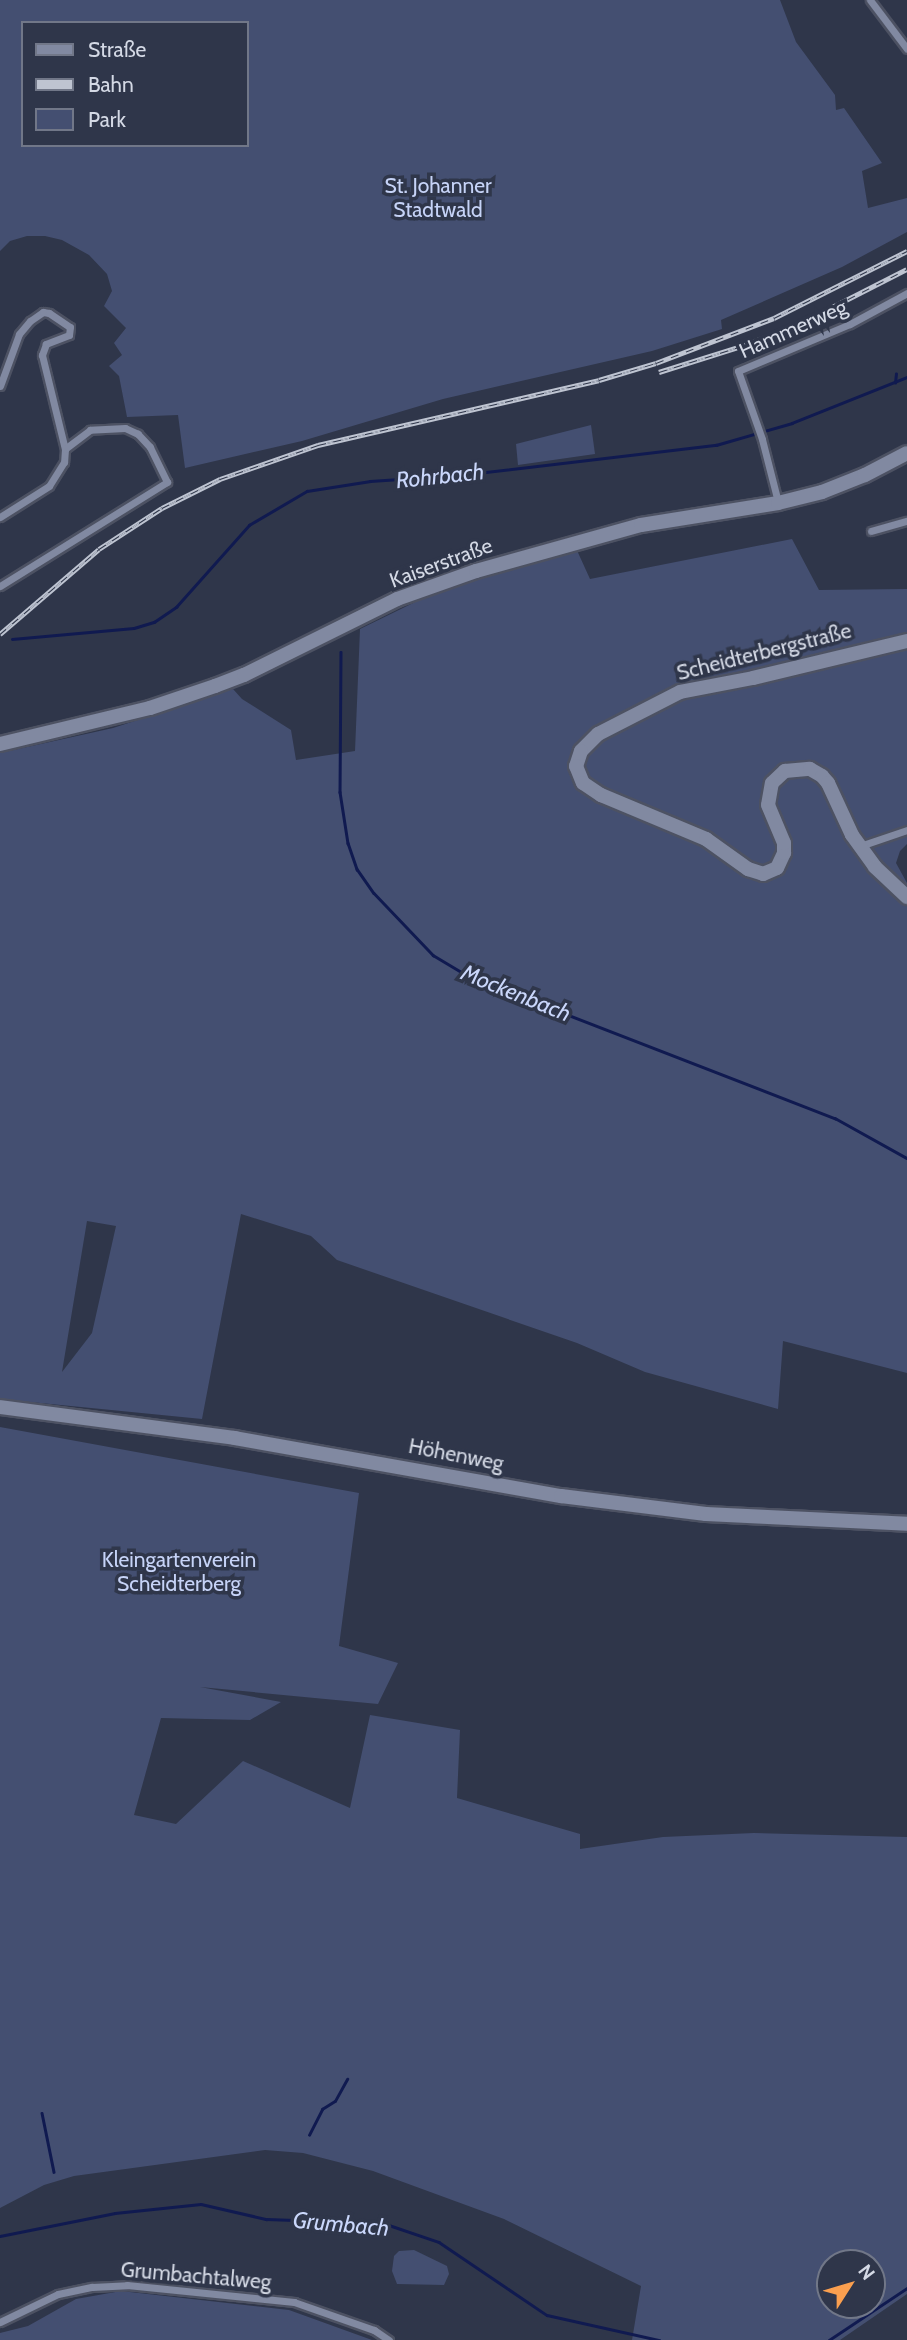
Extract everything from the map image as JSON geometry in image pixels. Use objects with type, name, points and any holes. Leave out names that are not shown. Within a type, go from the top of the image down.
[{"type":"street","points":[[870,0],[907,49]]},
{"type":"street","name":"Hammerweg","points":[[778,503],[762,439],[738,371],[850,324],[907,293]]},
{"type":"street","points":[[0,386],[19,334],[30,321],[43,312],[50,313],[69,327],[69,335],[46,344],[42,355],[65,449],[60,471],[49,486],[0,517]]},
{"type":"street","points":[[0,586],[167,482],[150,447],[138,434],[125,428],[90,430],[65,449]]},
{"type":"street","name":"Kaiserstraße","points":[[0,744],[150,708],[230,681],[397,599],[476,571],[640,525],[778,503],[837,487],[907,453]]},
{"type":"street","points":[[871,531],[907,521]]},
{"type":"street","name":"Scheidterbergstraße","points":[[907,640],[753,678],[680,692],[598,734],[577,758],[578,774],[589,788],[617,803],[706,839],[748,869],[763,874],[772,872],[781,863],[785,853],[784,843],[769,812],[768,797],[778,776],[801,767],[822,776],[860,846],[875,867],[907,897]]},
{"type":"street","points":[[860,846],[907,830]]},
{"type":"street","name":"Höhenweg","points":[[0,1407],[235,1437],[585,1499],[717,1515],[907,1524]]},
{"type":"street","name":"Grumbachtalweg","points":[[0,2322],[58,2294],[92,2287],[127,2285],[294,2302],[374,2330],[389,2340]]},
{"type":"green space","name":"St. Johanner Stadtwald","points":[[0,0],[780,0],[796,42],[835,95],[836,110],[844,108],[882,163],[862,171],[868,208],[907,198],[907,232],[842,267],[721,320],[722,329],[652,351],[443,399],[302,441],[185,468],[178,415],[127,417],[119,376],[109,366],[122,355],[114,343],[126,328],[104,306],[112,291],[107,274],[89,255],[62,240],[27,236],[10,241],[0,251]]},
{"type":"green space","points":[[591,425],[595,454],[518,465],[516,444]]},
{"type":"green space","points":[[792,539],[819,590],[907,589],[907,844],[900,851],[896,863],[907,883],[907,1373],[783,1341],[778,1409],[645,1372],[577,1343],[337,1260],[311,1236],[241,1214],[202,1419],[0,1399],[0,753],[113,728],[233,689],[242,699],[291,730],[296,760],[355,751],[360,629],[452,584],[575,546],[590,579]],"holes":[[[87,1221],[116,1226],[92,1333],[62,1372]]]},
{"type":"green space","name":"Kleingartenverein Scheidterberg","points":[[0,1427],[359,1493],[339,1646],[398,1663],[378,1704],[200,1687],[281,1702],[250,1720],[161,1718],[134,1815],[176,1824],[243,1761],[350,1808],[370,1715],[460,1730],[457,1798],[580,1834],[580,1849],[663,1837],[754,1833],[907,1837],[907,2294],[886,2308],[886,2249],[816,2249],[816,2319],[871,2319],[840,2340],[632,2340],[641,2286],[504,2219],[373,2171],[303,2153],[265,2150],[74,2176],[44,2185],[0,2208]]},
{"type":"green space","points":[[414,2250],[447,2266],[449,2274],[444,2285],[397,2284],[392,2271],[394,2256],[399,2251]]},
{"type":"green space","points":[[121,2291],[289,2310],[372,2340],[0,2340],[0,2333],[28,2326],[76,2299]]},
{"type":"waterway","name":"Rohrbach","points":[[895,383],[896,374]]},
{"type":"waterway","name":"Rohrbach","points":[[12,639],[134,628],[154,622],[176,607],[249,525],[307,491],[370,481],[460,475],[716,445],[792,423],[907,377]]},
{"type":"waterway","name":"Mockenbach","points":[[341,652],[340,792],[348,843],[357,869],[374,893],[433,955],[468,976],[835,1118],[907,1158]]},
{"type":"waterway","points":[[309,2135],[322,2109],[335,2101],[347,2079]]},
{"type":"waterway","points":[[42,2113],[54,2172]]},
{"type":"waterway","name":"Grumbach","points":[[0,2236],[115,2213],[201,2204],[266,2219],[383,2223],[439,2242],[547,2315],[659,2340]]},
{"type":"waterway","name":"Grumbach","points":[[829,2340],[907,2288]]},
{"type":"railway","points":[[0,634],[99,549],[162,508],[220,479],[318,445],[599,380],[656,363],[774,318],[907,251]]},
{"type":"railway","points":[[659,372],[742,346],[805,321],[907,269]]}]
